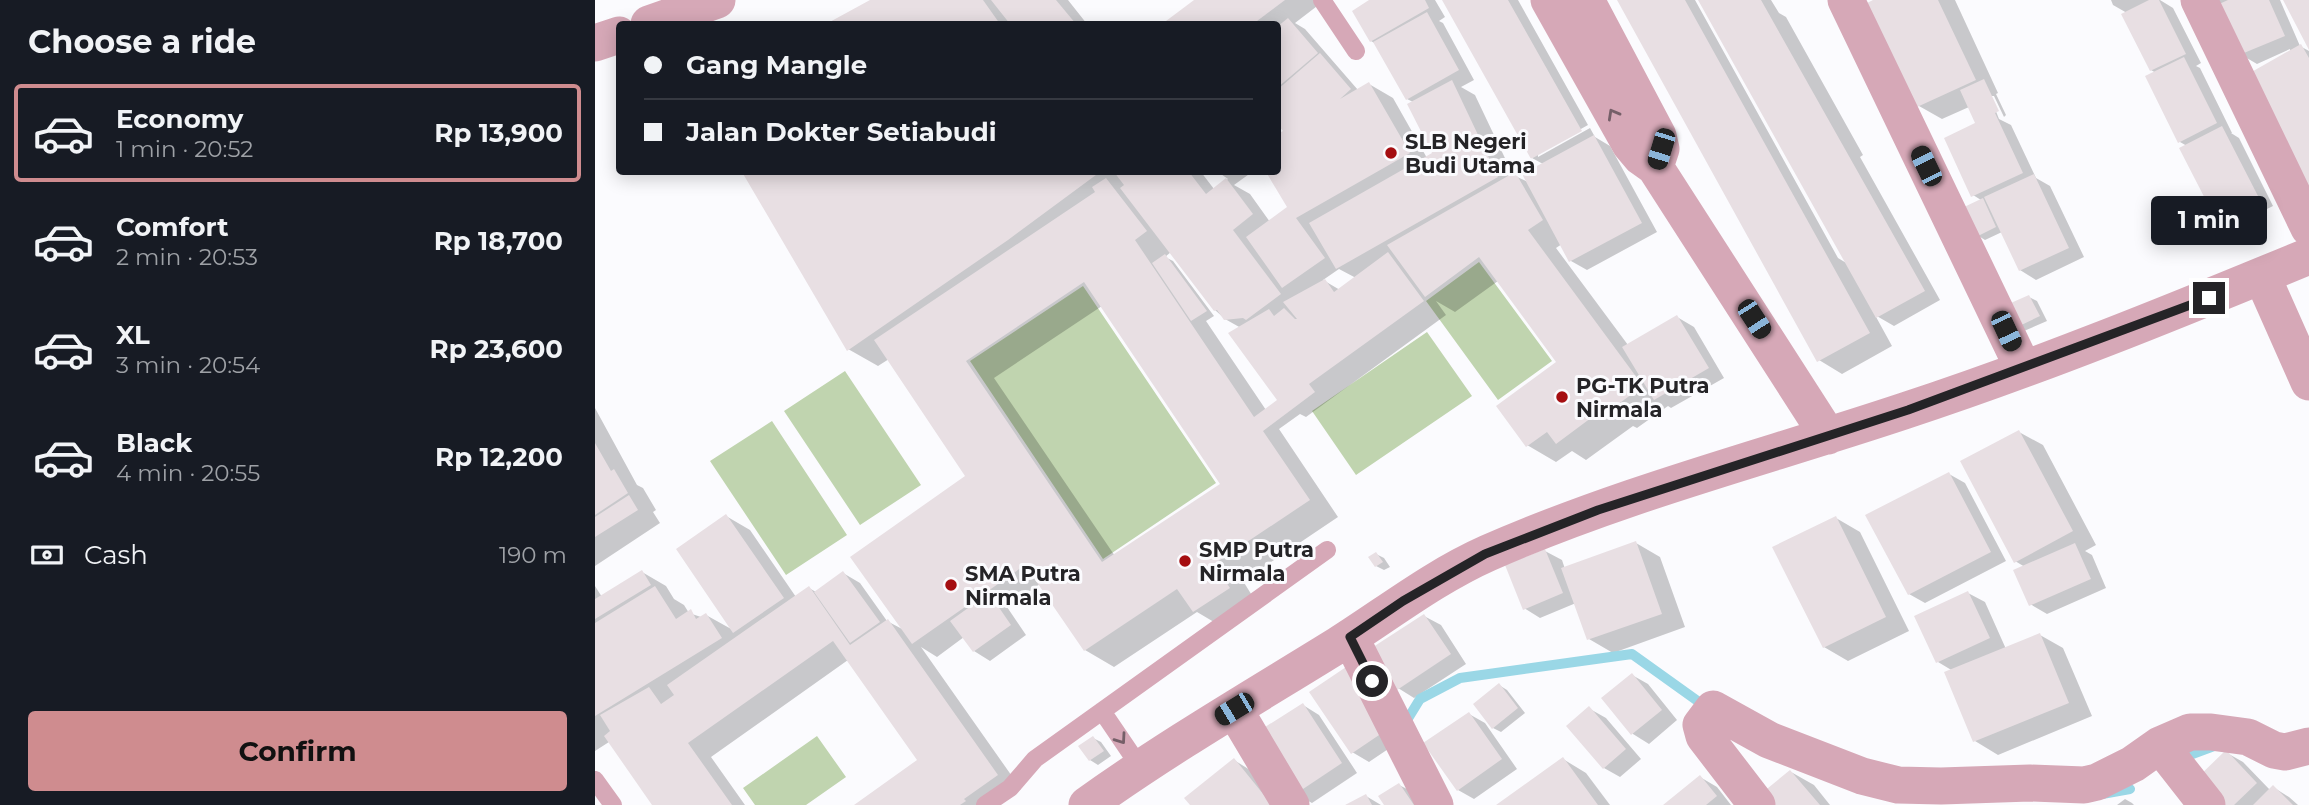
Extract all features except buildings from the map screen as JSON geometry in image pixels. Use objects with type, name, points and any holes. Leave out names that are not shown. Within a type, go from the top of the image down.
[{"type":"street","points":[[658,21],[717,0]]},
{"type":"street","points":[[1549,0],[1630,144],[1641,157],[1655,167],[1828,436]]},
{"type":"street","points":[[1586,0],[1658,136],[1661,149],[1655,167]]},
{"type":"street","points":[[1846,0],[2023,368]]},
{"type":"street","points":[[2199,0],[2309,228]]},
{"type":"street","points":[[595,43],[616,36]]},
{"type":"street","points":[[1087,805],[1140,767],[1350,637],[1403,601],[1485,554],[1598,510],[1908,410],[2309,257]]},
{"type":"street","points":[[2262,276],[2309,382]]},
{"type":"street","points":[[1350,637],[1428,792]]},
{"type":"street","points":[[1234,709],[1291,805]]},
{"type":"street","points":[[1756,805],[1704,736],[1701,729],[1710,712],[1769,740],[1862,776],[1898,785],[2002,792],[2097,782],[2133,764],[2160,745],[2190,732],[2248,737],[2285,751],[2309,746]]},
{"type":"street","points":[[2160,745],[2207,805]]},
{"type":"lane","points":[[1322,0],[1356,51]]},
{"type":"lane","points":[[985,805],[1010,788],[1035,759],[1327,550]]},
{"type":"lane","points":[[1102,711],[1140,767]]},
{"type":"lane","points":[[595,780],[613,805]]},
{"type":"green space","points":[[1479,262],[1552,361],[1498,400],[1426,301]]},
{"type":"green space","points":[[1083,286],[1216,483],[1103,559],[970,361]]},
{"type":"green space","points":[[1427,332],[1472,396],[1356,475],[1312,411]]},
{"type":"green space","points":[[845,371],[921,485],[860,525],[784,411]]},
{"type":"green space","points":[[772,421],[847,535],[786,575],[710,461]]},
{"type":"green space","points":[[817,736],[846,777],[806,805],[755,805],[743,788]]},
{"type":"waterway","points":[[1404,725],[1420,699],[1460,678],[1632,654],[1706,707]]},
{"type":"waterway","points":[[2187,756],[2214,746]]},
{"type":"waterway","points":[[2102,794],[2130,789]]},
{"type":"place","name":"SLB Negeri Budi Utama","points":[[1391,153]]},
{"type":"place","name":"PG-TK Putra Nirmala","points":[[1562,397]]},
{"type":"place","name":"SMP Putra Nirmala","points":[[1185,561]]},
{"type":"place","name":"SMA Putra Nirmala","points":[[951,585]]},
{"type":"route","points":[[1372,681],[1350,637],[1403,601],[1485,554],[1598,510],[1908,410],[2209,298]]}]
